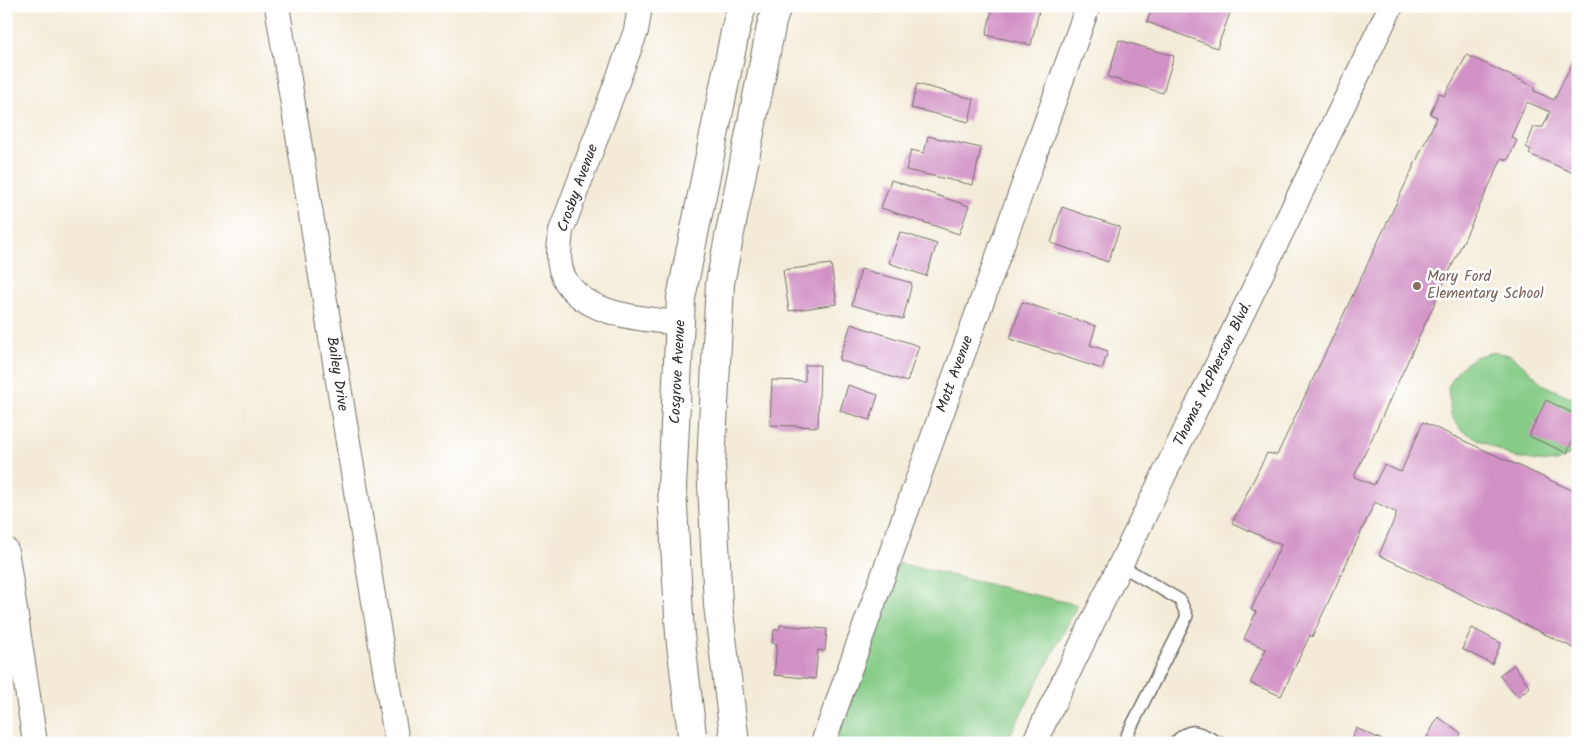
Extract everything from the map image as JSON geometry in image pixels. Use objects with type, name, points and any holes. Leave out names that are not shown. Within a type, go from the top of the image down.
[{"type":"main road","name":"Cosgrove Avenue","points":[[693,743],[680,635],[672,488],[681,298],[736,27],[742,6]]},
{"type":"main road","points":[[735,743],[718,605],[710,464],[720,283],[772,22],[777,6]]},
{"type":"street","name":"Bailey Drive","points":[[277,6],[397,743]]},
{"type":"street","name":"Crosby Avenue","points":[[640,6],[636,31],[561,231],[559,252],[561,270],[579,297],[600,308],[626,316],[680,323]]},
{"type":"street","name":"Mott Avenue","points":[[823,743],[1088,6]]},
{"type":"street","name":"Thomas McPherson Blvd.","points":[[1034,743],[1391,6]]},
{"type":"street","points":[[6,550],[35,743]]},
{"type":"lane","points":[[1120,565],[1180,600],[1187,616],[1123,743]]},
{"type":"lane","points":[[1175,743],[1185,732],[1195,731],[1220,743]]},
{"type":"green space","points":[[1493,352],[1510,355],[1530,371],[1543,385],[1578,400],[1578,451],[1556,462],[1510,456],[1461,430],[1451,415],[1448,387],[1459,369],[1475,357]]},
{"type":"green space","points":[[898,563],[1078,605],[1006,743],[836,743]]},
{"type":"building","points":[[993,6],[1040,6],[1031,45],[986,35]]},
{"type":"building","points":[[1153,6],[1226,6],[1224,11],[1230,13],[1217,48],[1147,22]]},
{"type":"building","points":[[1119,40],[1174,56],[1163,93],[1108,77]]},
{"type":"building","name":"Mary Ford Elementary School","points":[[1578,52],[1576,174],[1529,154],[1531,150],[1526,147],[1534,127],[1543,127],[1550,112],[1527,102],[1511,137],[1517,140],[1508,160],[1502,158],[1354,477],[1374,485],[1384,465],[1401,472],[1423,422],[1578,493],[1578,650],[1379,555],[1397,513],[1375,502],[1312,637],[1310,635],[1281,696],[1250,683],[1266,649],[1244,639],[1256,612],[1251,610],[1281,545],[1232,523],[1267,453],[1277,455],[1437,117],[1430,114],[1439,93],[1444,96],[1467,55],[1535,87],[1534,91],[1554,100]]},
{"type":"building","points":[[917,84],[974,99],[969,122],[911,108]]},
{"type":"building","points":[[928,136],[981,148],[973,185],[906,170],[911,150],[924,153]]},
{"type":"building","points":[[891,180],[969,206],[959,234],[881,208]]},
{"type":"building","points":[[1062,207],[1120,227],[1108,262],[1051,243]]},
{"type":"building","points":[[900,232],[937,244],[926,276],[889,263]]},
{"type":"building","points":[[831,264],[837,304],[789,311],[783,270]]},
{"type":"building","points":[[861,269],[912,283],[903,319],[852,305]]},
{"type":"building","points":[[1022,302],[1096,326],[1090,345],[1108,351],[1102,369],[1010,339]]},
{"type":"building","points":[[851,324],[919,346],[907,382],[839,360]]},
{"type":"building","points":[[805,365],[820,365],[818,427],[770,425],[772,380],[805,381]]},
{"type":"building","points":[[848,385],[878,395],[870,420],[840,411]]},
{"type":"building","points":[[1546,400],[1578,416],[1578,426],[1567,453],[1529,436]]},
{"type":"building","points":[[780,625],[827,629],[825,651],[818,650],[815,679],[774,675],[777,644],[772,643],[774,630],[779,629]]},
{"type":"building","points":[[1472,628],[1501,643],[1492,664],[1462,649]]},
{"type":"building","points":[[1514,665],[1530,687],[1518,697],[1499,675]]},
{"type":"building","points":[[1438,717],[1461,733],[1456,743],[1424,743]]},
{"type":"building","points":[[1356,728],[1389,743],[1350,743]]},
{"type":"place","name":"Mary Ford Elementary School","points":[[1417,286]]}]
